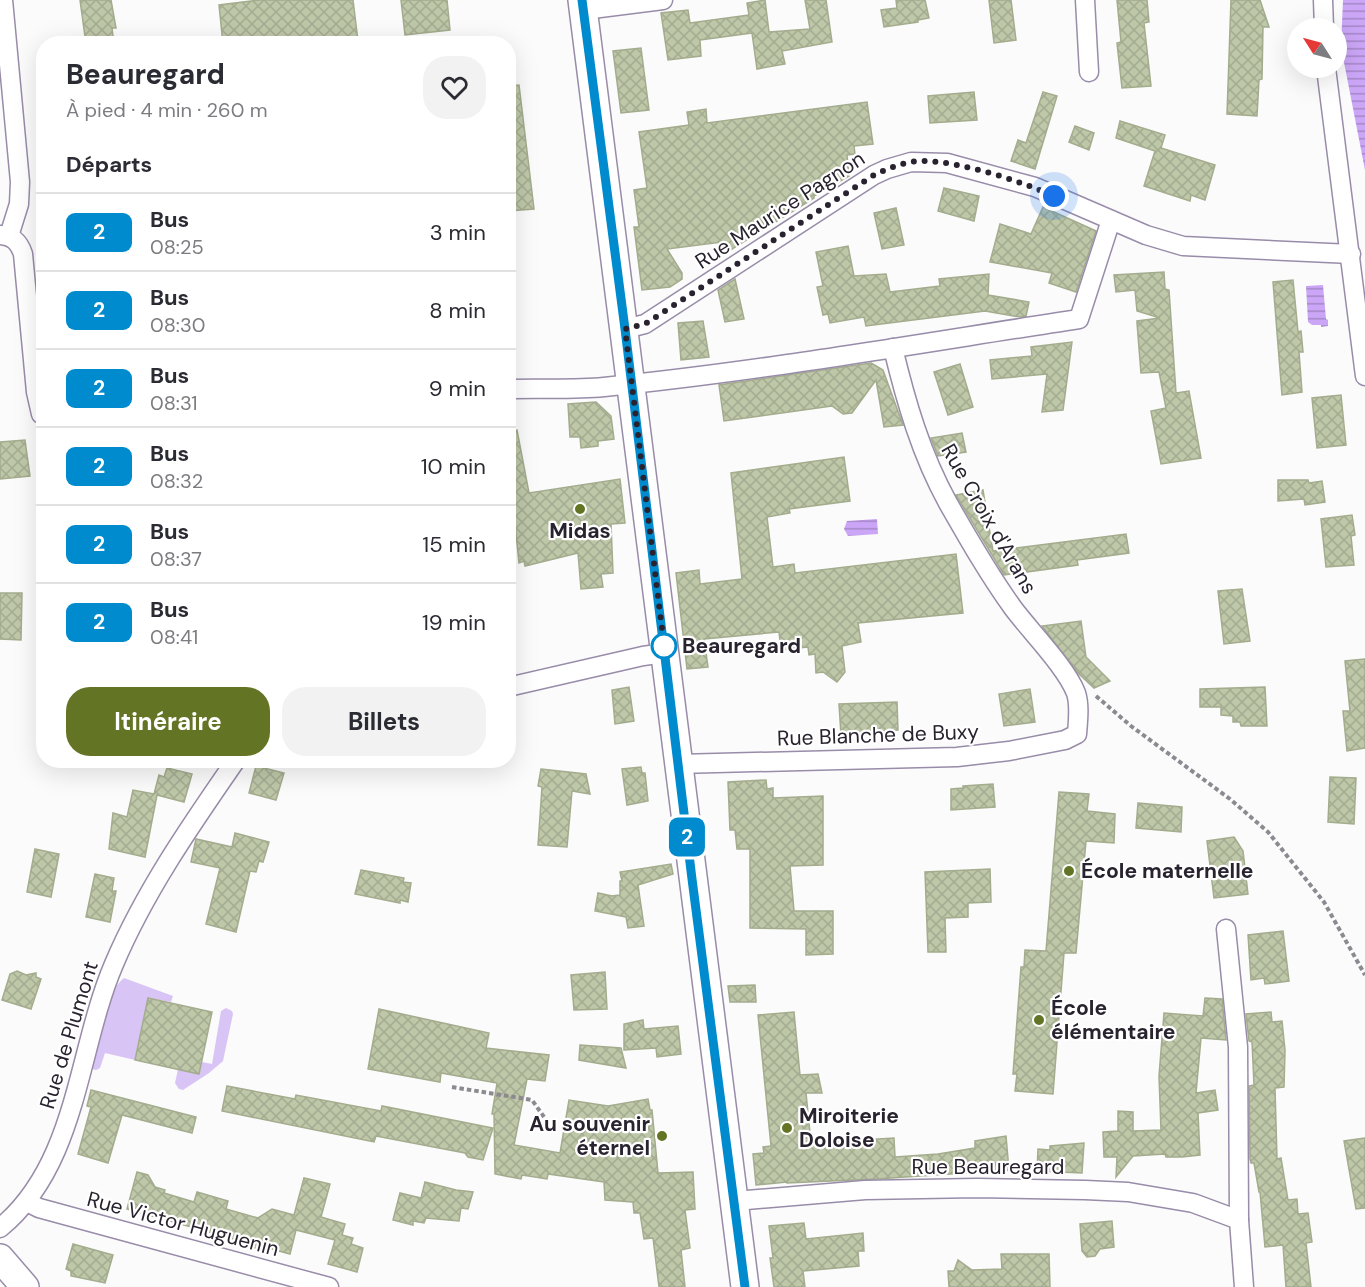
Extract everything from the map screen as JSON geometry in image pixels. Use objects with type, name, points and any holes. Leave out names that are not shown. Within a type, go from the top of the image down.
[{"type":"main road","points":[[583,5],[745,1287]]},
{"type":"main road","points":[[0,1258],[25,1287]]},
{"type":"street","points":[[3,0],[20,182],[19,204],[4,236],[20,245],[23,254],[36,392]]},
{"type":"street","points":[[583,5],[663,0]]},
{"type":"street","points":[[1084,0],[1089,72]]},
{"type":"street","points":[[1323,0],[1324,18]]},
{"type":"street","points":[[1327,78],[1365,376]]},
{"type":"street","name":"Rue Maurice Pagnon","points":[[625,329],[645,324],[874,175],[899,165],[922,161],[964,166],[1035,188],[1146,235],[1183,246],[1351,254]]},
{"type":"street","points":[[516,389],[631,384],[893,348],[1079,319],[1111,220]]},
{"type":"street","name":"Rue Croix d'Arans","points":[[893,348],[920,444],[944,494],[979,555],[1012,606],[1064,672],[1076,694],[1077,734]]},
{"type":"street","points":[[516,685],[665,653]]},
{"type":"street","name":"Rue Blanche de Buxy","points":[[678,764],[957,757],[1020,749],[1065,740],[1077,734]]},
{"type":"street","name":"Rue de Plumont","points":[[0,1228],[27,1202],[49,1164],[62,1134],[81,1075],[91,1029],[115,963],[164,869],[230,768]]},
{"type":"street","points":[[1226,929],[1238,1047],[1239,1220],[1244,1287]]},
{"type":"street","name":"Rue Beauregard","points":[[735,1202],[865,1190],[977,1188],[1085,1190],[1128,1192],[1193,1203],[1239,1220]]},
{"type":"street","name":"Rue Victor Huguenin","points":[[27,1202],[39,1208],[328,1287]]},
{"type":"path","points":[[1076,694],[1088,688],[1131,726],[1250,814],[1268,832],[1324,902],[1365,975]]},
{"type":"path","points":[[452,1087],[532,1100],[544,1117]]},
{"type":"shaded area","points":[[1343,0],[1365,0],[1365,170],[1347,78],[1347,18],[1342,18]]},
{"type":"shaded area","points":[[1323,285],[1328,326],[1321,327],[1321,325],[1312,325],[1308,322],[1306,286]]},
{"type":"shaded area","points":[[877,519],[878,534],[848,536],[844,529],[847,521]]},
{"type":"shaded area","points":[[124,978],[173,996],[171,1002],[148,998],[135,1060],[105,1053],[100,1068],[91,1069],[106,1008],[117,986]]},
{"type":"shaded area","points":[[226,1008],[233,1014],[223,1061],[183,1090],[179,1089],[175,1083],[178,1069],[199,1074],[202,1062],[212,1064],[221,1011]]},
{"type":"building","points":[[80,0],[111,0],[116,28],[112,28],[113,36],[85,36]]},
{"type":"building","points":[[259,0],[353,0],[357,36],[222,36],[219,5]]},
{"type":"building","points":[[401,0],[447,0],[450,30],[405,35]]},
{"type":"building","points":[[765,0],[769,32],[810,29],[805,0],[826,0],[832,42],[782,51],[785,64],[757,69],[752,33],[700,40],[701,56],[668,60],[661,13],[688,10],[690,23],[749,15],[747,3]]},
{"type":"building","points":[[896,0],[925,0],[929,18],[884,27],[881,10],[897,8]]},
{"type":"building","points":[[989,0],[1011,0],[1016,40],[994,43]]},
{"type":"building","points":[[1117,0],[1147,0],[1149,22],[1144,23],[1151,86],[1122,88],[1117,43],[1121,42]]},
{"type":"building","points":[[1231,0],[1260,0],[1269,27],[1263,27],[1262,79],[1259,80],[1257,116],[1227,114]]},
{"type":"building","points":[[641,48],[649,110],[621,113],[613,51]]},
{"type":"building","points":[[516,85],[519,85],[534,209],[516,210]]},
{"type":"building","points":[[974,92],[977,120],[930,123],[928,96]]},
{"type":"building","points":[[1043,92],[1057,96],[1035,169],[1011,161],[1018,140],[1026,143]]},
{"type":"building","points":[[867,102],[873,144],[854,146],[855,154],[847,155],[849,176],[724,254],[722,242],[667,249],[682,273],[682,279],[670,287],[642,290],[634,227],[639,227],[634,190],[647,188],[639,132],[689,125],[687,112],[706,109],[707,123]]},
{"type":"building","points":[[1120,121],[1165,135],[1161,148],[1215,165],[1205,200],[1191,195],[1190,201],[1144,186],[1155,151],[1116,138]]},
{"type":"building","points":[[1075,126],[1094,133],[1089,150],[1069,142]]},
{"type":"building","points":[[944,188],[979,196],[974,221],[938,211]]},
{"type":"building","points":[[1043,207],[1096,231],[1076,292],[1049,283],[1052,273],[990,262],[1000,224],[1031,234]]},
{"type":"building","points":[[896,208],[904,245],[882,249],[874,213]]},
{"type":"building","points":[[848,246],[854,276],[886,274],[890,292],[940,286],[939,279],[989,274],[988,295],[1029,302],[1026,316],[985,311],[866,326],[864,317],[830,323],[828,314],[823,315],[817,287],[823,286],[816,252]]},
{"type":"building","points":[[1164,272],[1165,289],[1169,290],[1176,393],[1189,391],[1201,458],[1161,464],[1151,411],[1166,408],[1159,372],[1141,373],[1137,323],[1137,321],[1160,318],[1137,311],[1135,290],[1116,292],[1114,275]]},
{"type":"building","points":[[735,279],[744,319],[725,322],[718,290]]},
{"type":"building","points":[[1293,280],[1298,332],[1301,331],[1303,352],[1299,352],[1302,392],[1282,395],[1273,282]]},
{"type":"building","points":[[703,321],[709,357],[681,360],[678,323]]},
{"type":"building","points":[[1072,342],[1063,410],[1042,412],[1047,374],[992,379],[990,360],[1032,356],[1031,347]]},
{"type":"building","points":[[871,363],[883,370],[903,425],[884,427],[876,380],[852,413],[843,414],[832,406],[724,421],[719,385]]},
{"type":"building","points":[[960,364],[973,407],[948,415],[934,372]]},
{"type":"building","points":[[1341,395],[1346,445],[1317,448],[1312,398]]},
{"type":"building","points":[[596,402],[611,416],[614,439],[598,441],[598,446],[581,448],[580,437],[570,437],[568,404]]},
{"type":"building","points":[[516,430],[529,493],[620,479],[625,523],[611,524],[613,573],[601,574],[603,587],[581,589],[578,553],[525,566],[524,561],[519,563],[516,534]]},
{"type":"building","points":[[962,433],[966,452],[938,456],[931,438]]},
{"type":"building","points":[[25,440],[30,476],[0,479],[0,442]]},
{"type":"building","points":[[844,457],[850,501],[789,509],[790,513],[767,517],[773,567],[794,564],[795,573],[956,554],[963,613],[858,623],[861,642],[842,646],[845,672],[837,682],[823,672],[816,673],[815,654],[809,655],[808,647],[781,650],[779,632],[704,639],[708,667],[687,669],[676,573],[699,570],[700,584],[742,579],[731,473]]},
{"type":"building","points":[[1278,480],[1308,480],[1309,483],[1322,481],[1325,502],[1305,505],[1304,499],[1278,501]]},
{"type":"building","points":[[983,490],[993,551],[1126,534],[1129,553],[1077,560],[1078,565],[1004,575],[956,495]]},
{"type":"building","points":[[1352,515],[1355,535],[1351,536],[1354,565],[1326,567],[1321,519]]},
{"type":"building","points":[[1242,589],[1250,641],[1224,644],[1218,591]]},
{"type":"building","points":[[0,593],[22,593],[21,640],[0,639]]},
{"type":"building","points":[[1081,621],[1086,657],[1110,681],[1094,688],[1078,673],[1042,626]]},
{"type":"building","points":[[1365,659],[1365,748],[1347,751],[1343,711],[1350,711],[1345,661]]},
{"type":"building","points":[[629,687],[634,721],[615,724],[612,690]]},
{"type":"building","points":[[1265,687],[1267,726],[1241,726],[1240,722],[1233,722],[1233,716],[1221,715],[1221,707],[1200,707],[1200,689]]},
{"type":"building","points":[[1030,689],[1035,722],[1004,726],[999,694]]},
{"type":"building","points":[[897,702],[898,730],[884,731],[884,734],[841,735],[839,704]]},
{"type":"building","points":[[641,767],[642,773],[645,773],[648,801],[627,805],[622,769]]},
{"type":"building","points":[[167,768],[192,774],[184,802],[157,795],[145,857],[109,849],[113,813],[127,817],[133,790],[154,794],[159,775],[164,777]]},
{"type":"building","points":[[255,768],[284,773],[276,800],[249,793]]},
{"type":"building","points":[[541,769],[586,774],[590,794],[572,791],[567,847],[538,845],[542,787],[538,786]]},
{"type":"building","points":[[1330,777],[1356,778],[1354,824],[1328,822]]},
{"type":"building","points":[[766,780],[767,789],[773,788],[773,798],[823,796],[823,865],[790,866],[794,911],[833,911],[833,954],[806,955],[806,929],[750,928],[750,849],[737,849],[735,830],[730,830],[728,782]]},
{"type":"building","points":[[993,784],[995,807],[951,810],[951,789]]},
{"type":"building","points":[[1059,792],[1089,794],[1087,811],[1115,814],[1114,843],[1086,841],[1076,953],[1064,953],[1053,1094],[1015,1091],[1017,1074],[1013,1074],[1021,967],[1024,967],[1025,950],[1046,951]]},
{"type":"building","points":[[1138,803],[1182,807],[1181,832],[1136,828]]},
{"type":"building","points":[[235,833],[269,842],[263,862],[259,861],[256,872],[250,871],[236,932],[206,924],[220,868],[191,862],[196,839],[232,847]]},
{"type":"building","points":[[1234,837],[1243,851],[1248,894],[1214,898],[1207,841]]},
{"type":"building","points":[[35,849],[59,854],[51,897],[27,892]]},
{"type":"building","points":[[671,864],[673,874],[638,885],[644,926],[628,928],[626,917],[595,911],[598,893],[620,895],[620,881],[622,881],[620,872]]},
{"type":"building","points":[[990,869],[991,902],[968,903],[968,917],[945,918],[946,952],[928,952],[925,872]]},
{"type":"building","points":[[361,870],[404,878],[403,882],[411,883],[408,902],[400,900],[400,903],[355,894]]},
{"type":"building","points":[[95,874],[114,878],[112,891],[116,891],[110,922],[86,917]]},
{"type":"building","points":[[1283,931],[1289,981],[1265,984],[1264,978],[1251,980],[1248,935]]},
{"type":"building","points":[[17,971],[26,975],[36,973],[36,977],[41,979],[31,1009],[2,1000],[10,974]]},
{"type":"building","points":[[605,972],[607,1009],[574,1010],[571,975]]},
{"type":"building","points":[[755,985],[756,1002],[730,1002],[728,986]]},
{"type":"building","points":[[148,998],[212,1012],[199,1074],[135,1060]]},
{"type":"building","points":[[1205,998],[1222,999],[1226,1040],[1201,1038],[1196,1093],[1215,1090],[1218,1110],[1198,1113],[1200,1155],[1133,1156],[1116,1177],[1117,1157],[1104,1157],[1103,1132],[1118,1131],[1118,1111],[1133,1112],[1133,1131],[1161,1130],[1159,1076],[1164,1013],[1203,1016]]},
{"type":"building","points":[[379,1009],[489,1033],[486,1048],[549,1055],[545,1081],[527,1079],[514,1145],[560,1153],[569,1100],[608,1106],[648,1099],[650,1110],[652,1110],[658,1173],[693,1172],[695,1209],[685,1210],[690,1248],[681,1250],[685,1287],[659,1287],[653,1238],[644,1239],[640,1213],[634,1213],[633,1202],[605,1200],[604,1182],[548,1174],[547,1179],[522,1175],[521,1179],[495,1174],[494,1114],[492,1114],[497,1083],[441,1073],[440,1082],[368,1069]]},
{"type":"building","points":[[794,1012],[800,1075],[818,1074],[822,1093],[806,1093],[811,1143],[894,1138],[895,1157],[938,1154],[975,1148],[975,1141],[1006,1136],[1009,1170],[756,1185],[753,1154],[764,1153],[763,1147],[771,1146],[758,1015]]},
{"type":"building","points":[[1271,1012],[1272,1022],[1282,1021],[1285,1050],[1284,1087],[1275,1088],[1277,1159],[1281,1158],[1288,1200],[1297,1199],[1298,1214],[1308,1213],[1312,1242],[1306,1243],[1311,1287],[1286,1287],[1283,1245],[1265,1247],[1260,1192],[1254,1163],[1251,1163],[1250,1159],[1249,1086],[1254,1085],[1252,1042],[1249,1041],[1246,1014]]},
{"type":"building","points":[[643,1020],[644,1029],[678,1026],[681,1054],[657,1057],[656,1048],[624,1050],[624,1024]]},
{"type":"building","points":[[580,1045],[621,1048],[626,1068],[579,1060]]},
{"type":"building","points":[[227,1086],[295,1099],[296,1095],[381,1111],[382,1106],[493,1128],[483,1160],[468,1157],[465,1153],[376,1136],[374,1142],[222,1111]]},
{"type":"building","points":[[91,1090],[196,1117],[192,1133],[122,1115],[108,1163],[78,1154],[91,1107],[87,1106]]},
{"type":"building","points":[[1365,1138],[1365,1208],[1356,1209],[1344,1141]]},
{"type":"building","points":[[1084,1143],[1082,1173],[1037,1171],[1038,1149],[1050,1150],[1050,1146]]},
{"type":"building","points":[[137,1172],[148,1175],[155,1187],[165,1190],[164,1193],[194,1202],[197,1192],[228,1201],[226,1209],[258,1218],[272,1209],[294,1215],[304,1178],[330,1184],[321,1217],[345,1224],[342,1235],[353,1238],[351,1244],[363,1248],[357,1272],[328,1264],[335,1240],[296,1230],[290,1254],[268,1248],[267,1251],[233,1242],[234,1239],[127,1209]]},
{"type":"building","points":[[425,1182],[473,1192],[468,1209],[461,1208],[459,1221],[426,1218],[424,1223],[413,1221],[413,1225],[393,1220],[400,1193],[421,1198]]},
{"type":"building","points":[[1112,1221],[1114,1247],[1100,1249],[1095,1256],[1087,1257],[1082,1251],[1080,1224]]},
{"type":"building","points":[[804,1223],[806,1239],[863,1233],[864,1251],[858,1251],[859,1266],[803,1271],[805,1287],[774,1287],[769,1226]]},
{"type":"building","points":[[73,1244],[113,1255],[105,1283],[71,1276],[71,1271],[66,1269]]},
{"type":"building","points":[[1001,1254],[1049,1254],[1050,1287],[949,1287],[948,1271],[954,1271],[958,1260],[972,1270],[1002,1269]]},
{"type":"bus line","name":"2","points":[[582,0],[745,1287]]},
{"type":"place","name":"Midas","points":[[580,509]]},
{"type":"place","name":"Beauregard","points":[[664,646]]},
{"type":"place","name":"École maternelle","points":[[1069,871]]},
{"type":"place","name":"École élémentaire","points":[[1039,1020]]},
{"type":"place","name":"Miroiterie Doloise","points":[[787,1128]]},
{"type":"place","name":"Au souvenir éternel","points":[[662,1136]]},
{"type":"route","points":[[664,646],[665,653],[625,329],[645,324],[874,175],[899,165],[922,161],[964,166],[1054,196]]}]
